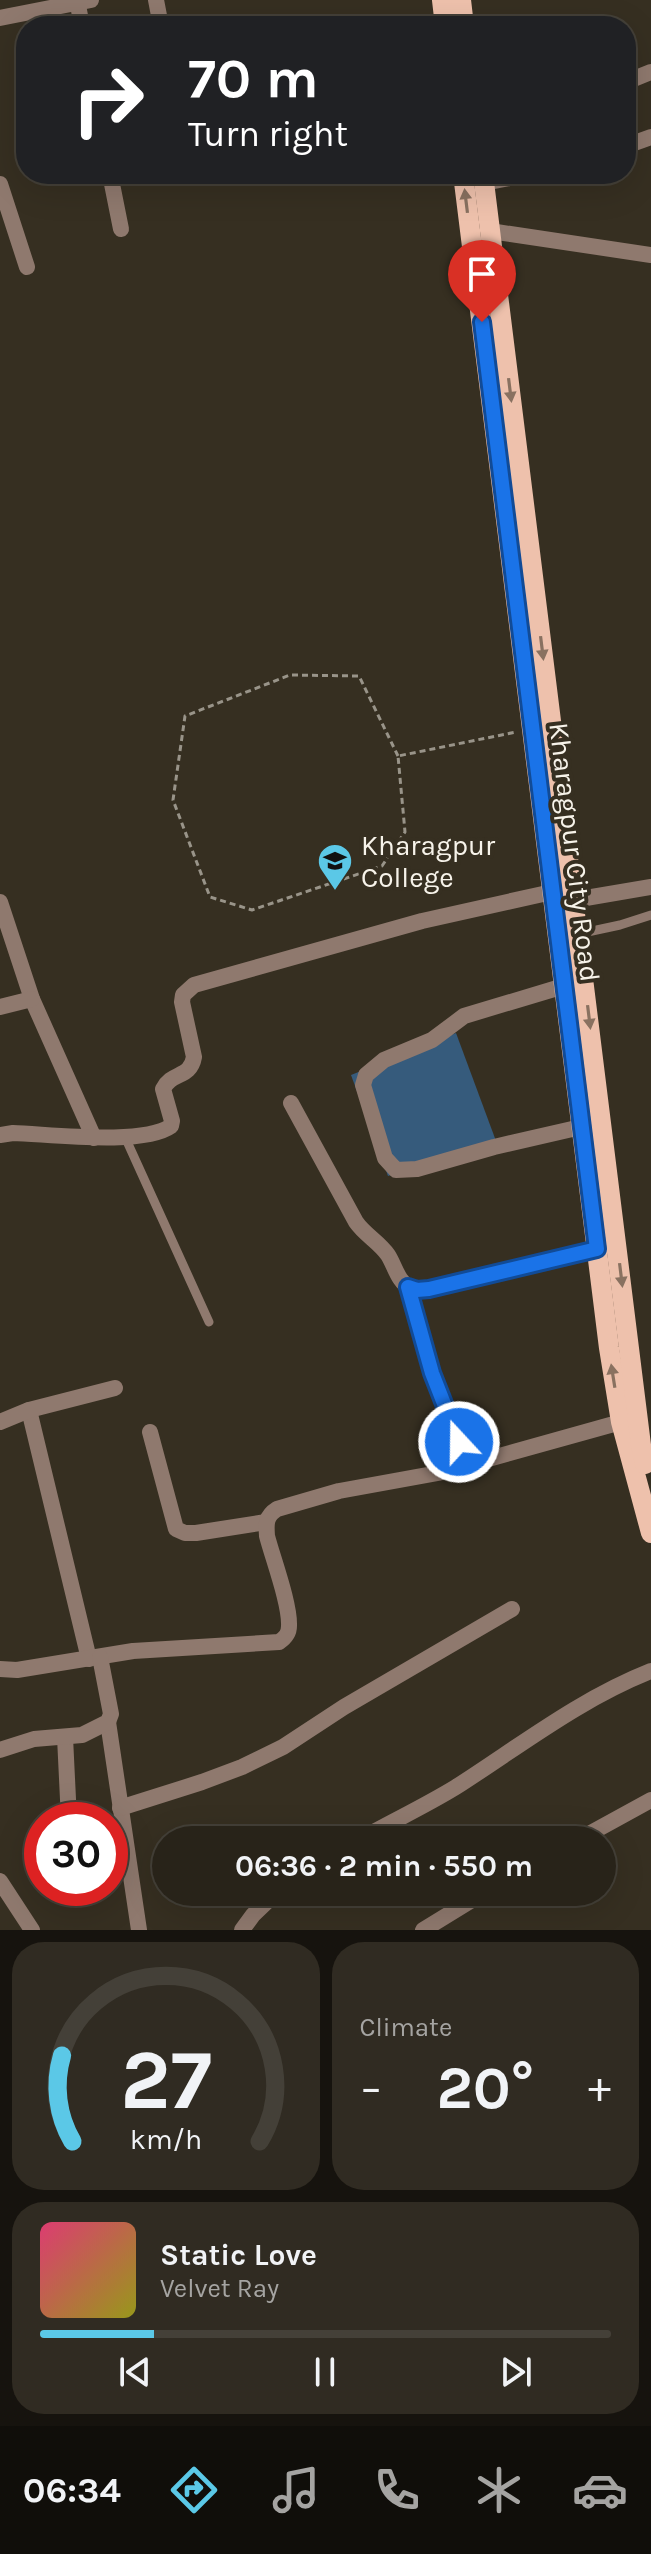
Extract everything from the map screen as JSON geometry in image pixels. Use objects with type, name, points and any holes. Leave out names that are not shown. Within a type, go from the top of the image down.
[{"type":"main road","name":"Kharagpur City Road","points":[[464,184],[609,1348],[621,1422],[651,1533]]},
{"type":"main road","points":[[484,184],[641,1445],[651,1487]]},
{"type":"street","points":[[0,18],[82,1]]},
{"type":"street","points":[[0,184],[27,267]]},
{"type":"street","points":[[112,184],[121,229]]},
{"type":"street","points":[[490,231],[651,255]]},
{"type":"street","points":[[574,900],[651,887]]},
{"type":"street","points":[[0,1135],[94,1138],[163,1132],[172,1121],[163,1089],[166,1082],[188,1071],[194,1057],[182,1002],[183,995],[194,985],[422,921],[552,892]]},
{"type":"street","points":[[0,902],[32,999],[94,1138]]},
{"type":"street","points":[[564,986],[464,1016],[432,1040],[384,1060],[366,1075],[363,1085],[385,1158],[396,1170],[417,1169],[581,1127]]},
{"type":"street","points":[[0,1007],[32,999]]},
{"type":"street","points":[[291,1103],[356,1222],[382,1246],[400,1279],[408,1287],[429,1289],[597,1249]]},
{"type":"street","points":[[408,1287],[432,1373],[467,1465]]},
{"type":"street","points":[[0,1422],[29,1410],[115,1388]]},
{"type":"street","points":[[29,1410],[111,1714],[108,1722],[119,1802]]},
{"type":"street","points":[[0,1669],[17,1670],[133,1651],[279,1642],[286,1637],[289,1628],[288,1613],[267,1536],[269,1514],[327,1494],[438,1473],[621,1422]]},
{"type":"street","points":[[150,1432],[176,1529],[196,1533],[266,1522]]},
{"type":"street","points":[[128,1806],[216,1777],[283,1747],[344,1707],[512,1609]]},
{"type":"street","points":[[384,1826],[451,1789],[586,1701],[651,1671]]},
{"type":"street","points":[[0,1750],[34,1739],[82,1735],[108,1722]]},
{"type":"street","points":[[65,1737],[68,1802]]},
{"type":"street","points":[[604,1826],[651,1800]]},
{"type":"street","points":[[128,1859],[139,1930]]},
{"type":"street","points":[[0,1881],[32,1930]]},
{"type":"street","points":[[242,1930],[262,1906]]},
{"type":"street","points":[[423,1930],[462,1906]]},
{"type":"lane","points":[[578,934],[651,915]]},
{"type":"lane","points":[[125,1137],[209,1322]]},
{"type":"path","points":[[290,675],[359,676],[398,756],[405,832],[382,866],[252,910],[210,897],[173,800],[185,716],[290,675]]},
{"type":"path","points":[[398,756],[532,728]]},
{"type":"water","points":[[456,1033],[496,1141],[388,1176],[351,1075]]},
{"type":"place","name":"Kharagpur College","points":[[335,892]]},
{"type":"route","points":[[459,1442],[432,1373],[408,1287],[429,1289],[597,1249],[482,322]]}]
